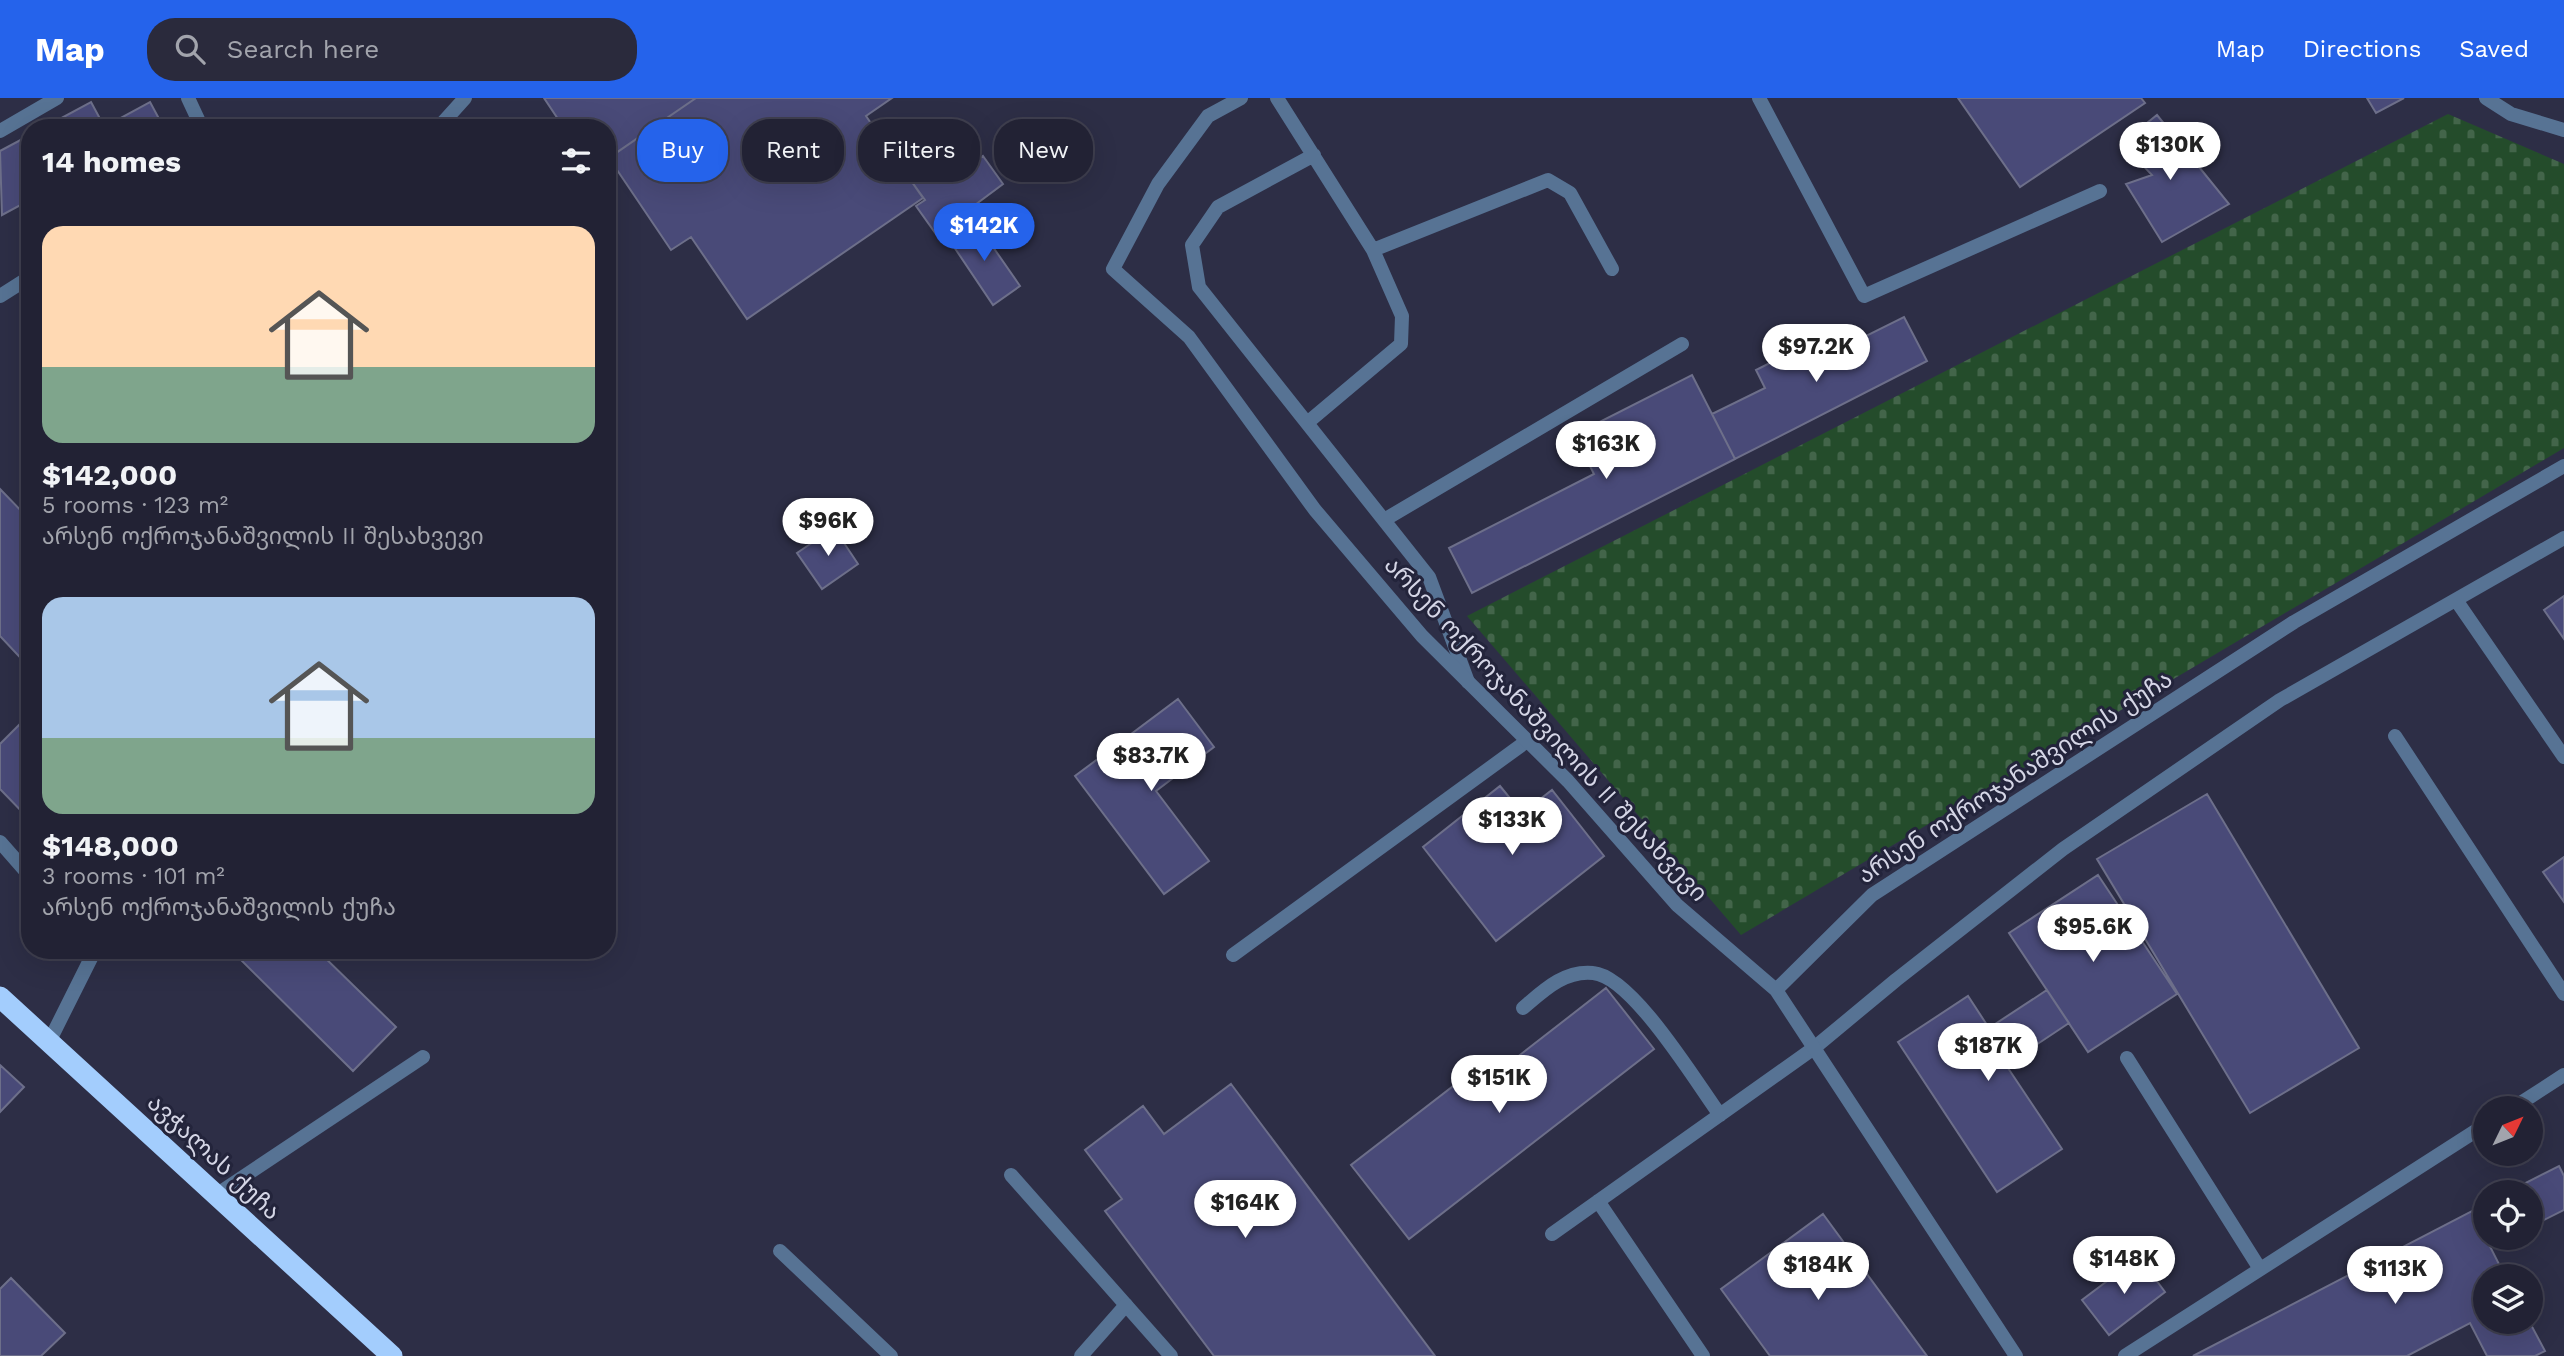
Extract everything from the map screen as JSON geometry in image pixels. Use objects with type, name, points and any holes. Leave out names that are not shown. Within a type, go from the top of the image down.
[{"type":"highway","name":"ავჭალას ქუჩა","points":[[0,997],[392,1356]]},
{"type":"street","points":[[0,131],[57,98]]},
{"type":"street","points":[[188,98],[198,119]]},
{"type":"street","points":[[446,119],[465,98]]},
{"type":"street","name":"არსენ ოქროჯანაშვილის II შესახვევი","points":[[1241,98],[1208,116],[1158,184],[1113,269],[1189,337],[1315,510],[1422,636],[1568,781],[1677,905],[1776,990]]},
{"type":"street","points":[[1277,98],[1373,250],[1402,316],[1401,344],[1307,423]]},
{"type":"street","points":[[1759,98],[1864,296],[2100,191]]},
{"type":"street","points":[[2486,98],[2511,114],[2564,130]]},
{"type":"street","points":[[1314,155],[1219,207],[1192,245],[1199,287],[1429,577],[1468,682]]},
{"type":"street","points":[[1373,250],[1548,180],[1570,193],[1612,269]]},
{"type":"street","points":[[0,296],[21,283]]},
{"type":"street","points":[[1384,520],[1682,344]]},
{"type":"street","name":"არსენ ოქროჯანაშვილის ქუჩა","points":[[1776,990],[1872,895],[2294,622],[2564,466]]},
{"type":"street","points":[[1552,1234],[1814,1048],[2063,849],[2280,701],[2564,538]]},
{"type":"street","points":[[2456,600],[2564,757]]},
{"type":"street","points":[[2395,736],[2564,994]]},
{"type":"street","points":[[1233,955],[1527,741]]},
{"type":"street","points":[[0,842],[21,866]]},
{"type":"street","points":[[49,1042],[90,959]]},
{"type":"street","points":[[1523,1008],[1554,982],[1591,972],[1606,975],[1640,1004],[1720,1115]]},
{"type":"street","points":[[1776,990],[2016,1356]]},
{"type":"street","points":[[216,1195],[423,1057]]},
{"type":"street","points":[[2127,1058],[2260,1269]]},
{"type":"street","points":[[2532,1096],[2564,1075]]},
{"type":"street","points":[[2124,1356],[2473,1133]]},
{"type":"street","points":[[1012,1175],[1171,1356]]},
{"type":"street","points":[[1598,1201],[1703,1356]]},
{"type":"street","points":[[780,1251],[891,1356]]},
{"type":"street","points":[[1081,1356],[1126,1305]]},
{"type":"green space","points":[[2448,114],[2564,164],[2564,448],[1741,935],[1467,616]]},
{"type":"building","points":[[544,98],[696,98],[665,119],[637,119],[637,138],[616,153],[616,119],[558,119]]},
{"type":"building","points":[[696,98],[892,98],[866,116],[868,119],[858,119],[858,182],[912,182],[923,198],[747,319],[691,237],[671,250],[616,168],[616,153],[637,139],[637,182],[728,182],[728,119],[666,119]]},
{"type":"building","points":[[1958,98],[2141,98],[2145,103],[2020,187]]},
{"type":"building","points":[[2367,98],[2404,98],[2376,113]]},
{"type":"building","points":[[91,102],[100,119],[60,119]]},
{"type":"building","points":[[150,102],[159,119],[119,119]]},
{"type":"building","points":[[2157,115],[2229,204],[2162,242],[2126,184],[2152,175],[2122,143]]},
{"type":"building","points":[[21,140],[21,205],[2,215],[0,151]]},
{"type":"building","points":[[983,156],[994,171],[994,182],[1003,184],[936,234],[916,206],[925,200],[912,182],[980,182],[980,158]]},
{"type":"building","points":[[975,221],[1020,286],[993,305],[948,238]]},
{"type":"building","points":[[1904,317],[1927,361],[1735,459],[1712,414],[1765,388],[1756,370],[1827,334],[1836,351]]},
{"type":"building","points":[[1692,375],[1735,459],[1472,593],[1449,548],[1594,474],[1574,435]]},
{"type":"building","points":[[0,489],[21,511],[21,658],[0,636]]},
{"type":"building","points":[[834,528],[858,564],[822,589],[797,553]]},
{"type":"building","points":[[2564,596],[2564,639],[2544,610]]},
{"type":"building","points":[[1178,699],[1214,747],[1156,791],[1209,861],[1164,894],[1075,776]]},
{"type":"building","points":[[21,723],[21,811],[0,789],[0,744]]},
{"type":"building","points":[[1500,786],[1522,813],[1552,790],[1604,856],[1496,941],[1423,847]]},
{"type":"building","points":[[2207,794],[2359,1048],[2250,1113],[2097,859]]},
{"type":"building","points":[[2564,857],[2564,902],[2543,872]]},
{"type":"building","points":[[2098,875],[2177,994],[2088,1052],[2009,933]]},
{"type":"building","points":[[240,959],[326,959],[396,1027],[353,1071]]},
{"type":"building","points":[[1606,988],[1654,1049],[1409,1239],[1351,1165],[1474,1070],[1484,1083]]},
{"type":"building","points":[[2047,990],[2069,1023],[2006,1065],[2062,1149],[1997,1192],[1898,1042],[1968,996],[1989,1028]]},
{"type":"building","points":[[0,1065],[24,1087],[0,1112]]},
{"type":"building","points":[[1231,1084],[1435,1356],[1214,1356],[1105,1211],[1122,1199],[1085,1150],[1143,1106],[1164,1134]]},
{"type":"building","points":[[2559,1166],[2564,1176],[2564,1210],[2543,1220],[2543,1180],[2532,1180]]},
{"type":"building","points":[[2472,1211],[2473,1250],[2492,1250],[2499,1264],[2473,1264],[2473,1329],[2470,1323],[2407,1356],[2193,1356]]},
{"type":"building","points":[[1823,1214],[1927,1356],[1770,1356],[1721,1289]]},
{"type":"building","points":[[2139,1257],[2165,1292],[2109,1335],[2082,1300]]},
{"type":"building","points":[[11,1278],[65,1333],[41,1356],[0,1356],[0,1289]]},
{"type":"building","points":[[2476,1334],[2536,1334],[2545,1351],[2535,1356],[2487,1356]]}]
